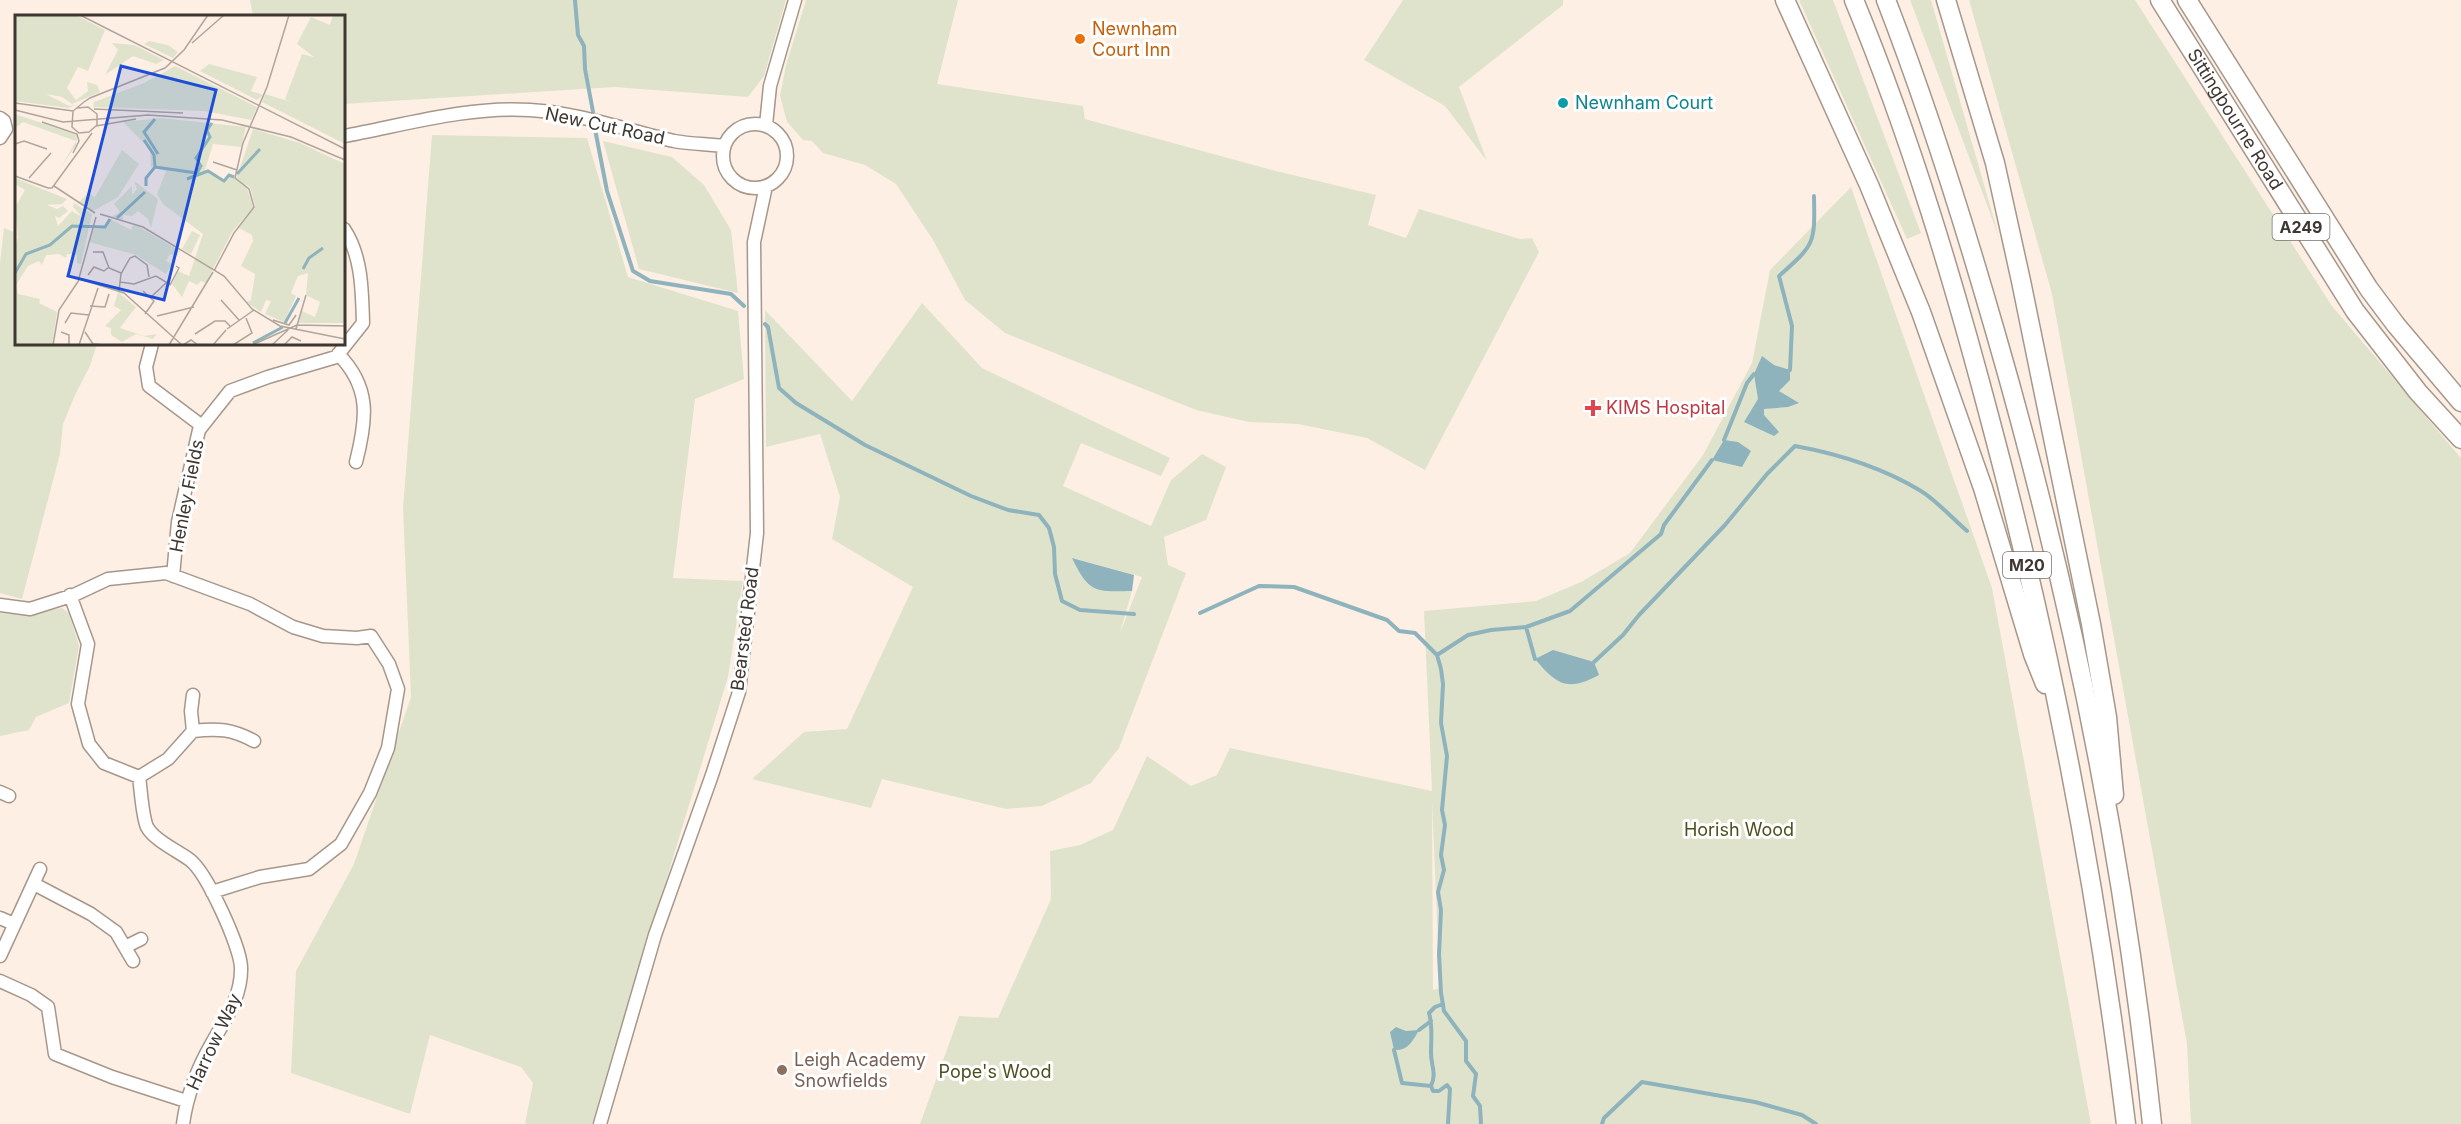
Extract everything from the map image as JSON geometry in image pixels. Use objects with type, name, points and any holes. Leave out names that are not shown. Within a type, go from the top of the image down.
[{"type":"highway","name":"M20","points":[[1785,0],[1869,185],[1921,312],[1983,488],[2033,654],[2063,733]]},
{"type":"highway","name":"M20","points":[[1854,0],[1908,145],[1967,334],[2027,563],[2063,733],[2097,914],[2126,1124]]},
{"type":"highway","name":"M20","points":[[1886,0],[1956,201],[2031,462],[2082,679],[2115,850],[2142,1032],[2152,1124]]},
{"type":"highway","name":"M20","points":[[1946,0],[1995,163],[2089,613],[2107,717],[2113,774],[2115,850]]},
{"type":"highway","name":"Sittingbourne Road","points":[[2160,0],[2355,311],[2418,392],[2461,439]]},
{"type":"highway","name":"Sittingbourne Road","points":[[2187,0],[2369,289],[2461,402]]},
{"type":"street","points":[[766,125],[770,86],[795,0]]},
{"type":"street","name":"New Cut Road","points":[[345,136],[455,115],[529,110],[575,115],[677,141],[724,146]]},
{"type":"street","points":[[766,125],[780,135],[787,152],[787,163],[783,173],[766,186],[746,187],[736,183],[724,166],[724,146],[733,131],[740,126],[766,125]]},
{"type":"street","name":"Bearsted Road","points":[[600,1124],[655,935],[739,692],[757,533],[754,242],[766,186]]},
{"type":"street","name":"Henley Fields","points":[[173,576],[178,522],[193,448],[202,426],[230,391],[336,357],[363,323],[361,279],[354,244],[345,230]]},
{"type":"street","points":[[152,345],[146,367],[149,386],[202,426]]},
{"type":"street","points":[[338,354],[351,367],[362,388],[364,412],[362,437],[356,462]]},
{"type":"street","points":[[0,605],[30,609],[108,579],[166,573],[250,604],[293,627],[323,636],[357,638],[371,636],[389,664],[398,689],[388,748],[370,793],[341,844],[309,869],[260,877],[212,892]]},
{"type":"street","points":[[70,595],[88,644],[78,704],[88,744],[104,763],[138,777],[168,759],[193,731],[219,728],[241,734],[254,741]]},
{"type":"street","points":[[193,695],[191,711],[193,731]]},
{"type":"street","name":"Harrow Way","points":[[138,777],[148,827],[168,846],[192,861],[212,892],[229,928],[241,964],[239,988],[231,1010],[195,1076],[186,1101],[183,1124]]},
{"type":"street","points":[[0,956],[40,869]]},
{"type":"street","points":[[34,884],[91,914],[116,932],[133,961]]},
{"type":"street","points":[[0,918],[14,924]]},
{"type":"street","points":[[125,947],[141,939]]},
{"type":"street","points":[[0,981],[31,994],[48,1007],[55,1054],[112,1077],[186,1101]]},
{"type":"green space","points":[[250,0],[786,0],[764,76],[748,97],[614,87],[345,104],[345,15],[253,15]]},
{"type":"green space","points":[[806,0],[958,0],[937,84],[1083,106],[1085,119],[1276,171],[1376,195],[1368,225],[1406,238],[1419,209],[1520,239],[1532,238],[1539,252],[1425,470],[1367,438],[1298,424],[1249,422],[1196,410],[1005,333],[965,300],[933,240],[896,184],[865,165],[823,153],[812,141],[803,140],[787,122],[780,96],[786,65]]},
{"type":"green space","points":[[1403,0],[1563,0],[1563,5],[1459,87],[1487,161],[1445,106],[1364,60]]},
{"type":"green space","points":[[1799,0],[1833,0],[1921,233],[1907,239]]},
{"type":"green space","points":[[1910,0],[1931,0],[1999,237]]},
{"type":"green space","points":[[1969,0],[2135,0],[2332,306],[2461,458],[2461,1124],[2191,1124],[2187,1044],[2052,294]]},
{"type":"green space","points":[[432,135],[587,138],[628,277],[738,311],[744,379],[695,399],[673,578],[743,581],[728,677],[592,1124],[525,1124],[533,1083],[521,1067],[430,1035],[410,1114],[291,1073],[296,971],[354,864],[411,697],[403,508]]},
{"type":"green space","points":[[603,141],[672,157],[704,185],[731,230],[738,293],[639,269]]},
{"type":"green space","name":"Horish Wood","points":[[1851,187],[1992,588],[2091,1124],[920,1124],[959,1016],[998,1018],[1051,899],[1050,851],[1080,845],[1113,830],[1147,756],[1191,786],[1217,775],[1230,748],[1432,791],[1424,611],[1536,601],[1581,582],[1630,553],[1703,455],[1752,363],[1770,270]],"holes":[[[1432,802],[1440,988],[1433,990]]]},
{"type":"green space","points":[[4,228],[15,233],[15,345],[97,345],[90,366],[63,424],[60,454],[22,599],[0,593],[0,263]]},
{"type":"green space","points":[[922,303],[982,368],[1170,458],[1161,476],[1081,443],[1063,486],[1151,526],[1171,480],[1202,454],[1226,467],[1206,520],[1164,537],[1168,565],[1186,573],[1119,748],[1091,783],[1042,806],[1006,809],[882,779],[871,808],[752,779],[804,732],[847,729],[913,587],[832,539],[840,497],[820,434],[766,447],[765,310],[852,401]],"holes":[[[1073,558],[1142,577],[1120,633],[1132,591]]]},
{"type":"green space","points":[[62,608],[69,613],[79,646],[69,703],[36,717],[29,730],[0,736],[0,613],[20,614]]},
{"type":"water","points":[[1762,356],[1774,365],[1790,370],[1790,380],[1779,391],[1799,403],[1788,407],[1764,409],[1764,415],[1779,432],[1774,436],[1744,422],[1758,399],[1754,374]]},
{"type":"water","points":[[1724,440],[1738,442],[1751,451],[1742,467],[1712,460]]},
{"type":"water","points":[[1072,558],[1134,575],[1132,591],[1109,591],[1094,588],[1083,578]]},
{"type":"water","points":[[1553,650],[1594,662],[1599,675],[1579,683],[1570,684],[1556,680],[1535,659]]},
{"type":"water","points":[[1396,1027],[1406,1031],[1419,1030],[1412,1042],[1399,1050],[1394,1050],[1390,1032]]},
{"type":"waterway","points":[[575,0],[578,35],[584,46],[585,69],[594,117]]},
{"type":"waterway","points":[[594,124],[607,191],[633,271],[650,281],[731,294],[744,306]]},
{"type":"waterway","points":[[1790,370],[1792,326],[1779,276],[1800,257],[1810,242],[1814,224],[1814,196]]},
{"type":"waterway","points":[[765,324],[768,327],[779,388],[796,403],[865,445],[971,496],[1008,510],[1039,515],[1049,528],[1054,547],[1055,574],[1062,601],[1080,610],[1134,614]]},
{"type":"waterway","points":[[1724,440],[1747,383],[1754,374]]},
{"type":"waterway","points":[[1594,662],[1623,635],[1639,615],[1725,525],[1767,474],[1795,446],[1828,453],[1891,475],[1921,491],[1967,531]]},
{"type":"waterway","points":[[1437,655],[1468,635],[1491,630],[1526,627],[1570,611],[1661,534],[1664,525],[1712,460]]},
{"type":"waterway","points":[[1200,613],[1259,586],[1294,587],[1387,620],[1399,631],[1415,633],[1437,655],[1443,684],[1441,723],[1447,756],[1442,810],[1445,825],[1441,855],[1444,870],[1438,892],[1441,910],[1439,954],[1441,993],[1444,1011],[1466,1041],[1466,1061],[1476,1074],[1473,1096],[1480,1106],[1481,1124]]},
{"type":"waterway","points":[[1526,627],[1535,659]]},
{"type":"waterway","points":[[1431,1086],[1434,1073],[1429,1013],[1435,1007],[1443,1004]]},
{"type":"waterway","points":[[1419,1030],[1431,1021]]},
{"type":"waterway","points":[[1394,1050],[1402,1083],[1431,1086],[1433,1091],[1439,1091],[1447,1085],[1450,1089],[1448,1124]]},
{"type":"waterway","points":[[1602,1124],[1604,1118],[1642,1082],[1755,1102],[1802,1115],[1816,1124]]},
{"type":"place","name":"Newnham Court Inn","points":[[1080,39]]},
{"type":"place","name":"Newnham Court","points":[[1563,103]]},
{"type":"place","name":"KIMS Hospital","points":[[1593,408]]},
{"type":"place","name":"Leigh Academy Snowfields","points":[[782,1070]]},
{"type":"park label","name":"Pope's Wood","points":[[995,1072]]}]
